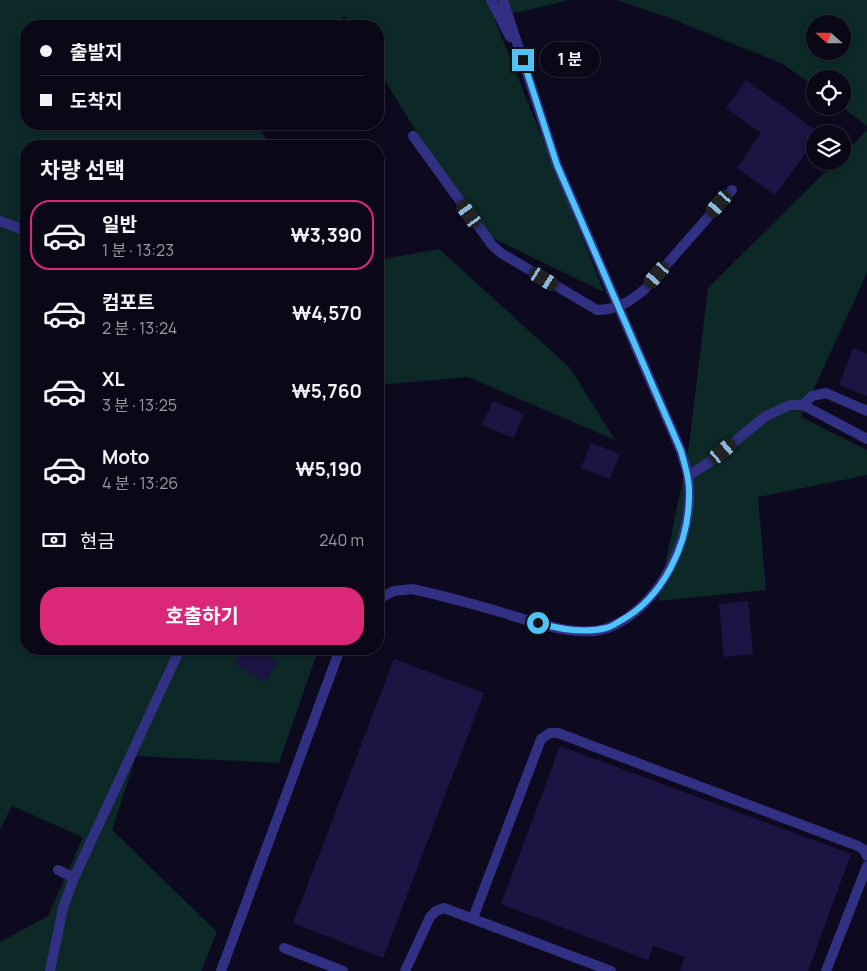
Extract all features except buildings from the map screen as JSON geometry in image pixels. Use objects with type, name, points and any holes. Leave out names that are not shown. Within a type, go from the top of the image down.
[{"type":"lane","points":[[491,0],[523,60]]},
{"type":"lane","points":[[384,596],[394,590],[412,589],[555,628],[583,631],[607,628],[632,615],[648,600],[666,576],[677,554],[685,528],[690,497],[688,476],[681,451],[557,165],[503,0]]},
{"type":"lane","points":[[413,136],[484,235],[501,253],[597,310],[607,310],[632,300],[645,289],[732,190]]},
{"type":"lane","points":[[0,221],[20,229]]},
{"type":"lane","points":[[803,405],[812,396],[826,392],[867,411]]},
{"type":"lane","points":[[688,476],[708,463],[766,416],[790,405],[803,405],[867,440]]},
{"type":"lane","points":[[50,971],[64,908],[74,878],[177,655]]},
{"type":"lane","points":[[221,971],[338,655]]},
{"type":"lane","points":[[472,918],[542,739],[550,733],[558,733],[858,846],[864,850],[867,856]]},
{"type":"lane","points":[[826,971],[867,866]]},
{"type":"lane","points":[[58,870],[74,878]]},
{"type":"lane","points":[[405,971],[430,917],[436,911],[444,908],[611,971]]},
{"type":"lane","points":[[284,948],[343,971]]},
{"type":"green space","points":[[0,0],[569,0],[494,18],[604,292],[476,230],[384,79],[384,20],[348,20],[345,16],[340,20],[20,20],[20,130],[261,130],[266,140],[20,140],[20,655],[316,655],[279,763],[136,756],[112,830],[217,932],[201,971],[0,971],[0,942],[48,916],[83,837],[12,806],[0,829]]},
{"type":"green space","points":[[617,0],[867,0],[867,126],[851,114],[851,70],[806,70],[806,81],[783,64],[667,17]]},
{"type":"green space","points":[[867,130],[867,273],[801,417],[867,450],[867,475],[758,497],[766,590],[658,601],[688,453],[708,288],[827,170],[851,170],[851,147]]},
{"type":"green space","points":[[439,249],[570,368],[615,440],[468,377],[384,384],[384,259]]},
{"type":"route","points":[[523,60],[557,165],[681,451],[688,476],[690,497],[685,528],[677,554],[666,576],[648,600],[632,615],[607,628],[583,631],[555,628],[538,623]]}]
